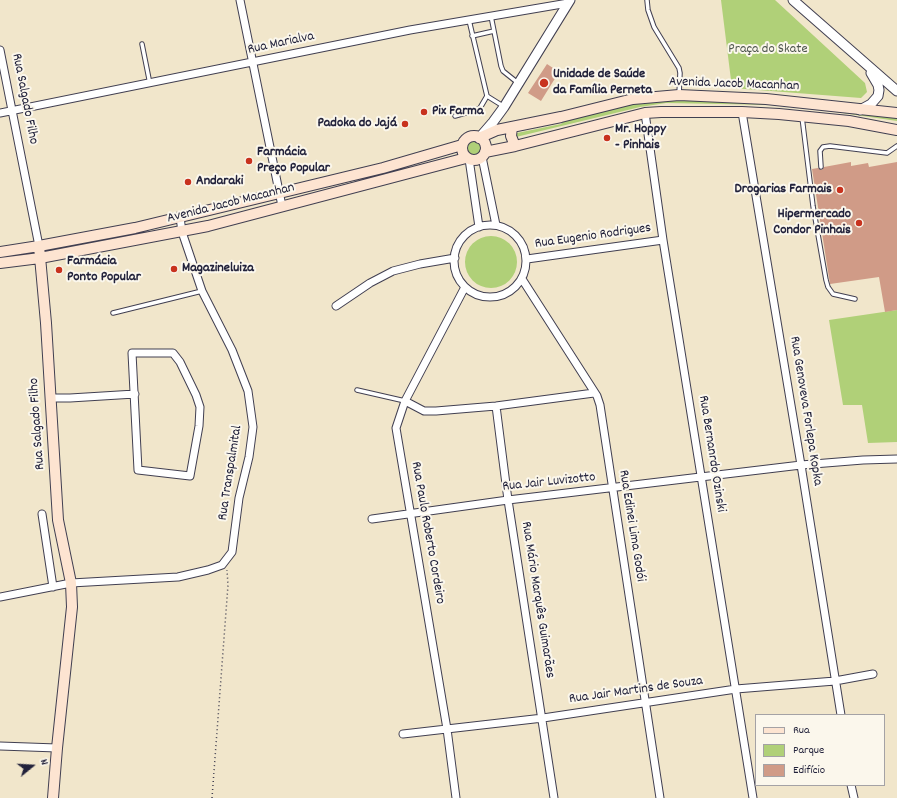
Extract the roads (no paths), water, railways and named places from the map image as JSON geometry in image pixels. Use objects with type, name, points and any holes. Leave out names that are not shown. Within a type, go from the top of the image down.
[{"type":"main road","name":"Avenida Jacob Macanhan","points":[[479,138],[497,130],[512,128],[633,99],[679,95],[766,98],[860,110],[897,113]]},
{"type":"main road","name":"Avenida Jacob Macanhan","points":[[484,154],[645,114],[661,112],[742,112],[802,116],[849,121],[897,130]]},
{"type":"main road","points":[[512,128],[511,136],[515,146]]},
{"type":"main road","points":[[469,138],[479,138],[484,144],[484,154],[476,160],[468,158],[462,152],[462,145],[469,138]]},
{"type":"main road","name":"Avenida Jacob Macanhan","points":[[0,252],[135,228],[278,192],[383,168],[462,145]]},
{"type":"main road","name":"Avenida Jacob Macanhan","points":[[0,263],[40,258],[110,246],[137,239],[182,232],[468,158]]},
{"type":"main road","name":"Rua Salgado Filho","points":[[39,246],[46,323],[58,520],[71,583],[72,607],[53,798]]},
{"type":"street","points":[[240,0],[282,206]]},
{"type":"street","points":[[793,0],[897,91]]},
{"type":"street","points":[[479,138],[504,107],[569,2]]},
{"type":"street","name":"Rua Marialva","points":[[0,113],[150,84],[410,30],[569,2]]},
{"type":"street","name":"Rua Salgado Filho","points":[[0,50],[39,246]]},
{"type":"street","points":[[860,110],[875,100],[879,90],[875,79],[863,62]]},
{"type":"street","name":"Rua Genoveva Forlepa Kopka","points":[[742,112],[841,714]]},
{"type":"street","name":"Rua Bernanrdo Ozinski","points":[[645,114],[663,240],[753,798]]},
{"type":"street","points":[[484,154],[496,226]]},
{"type":"street","points":[[468,158],[479,227]]},
{"type":"street","name":"Rua Transpalmital","points":[[71,583],[178,577],[222,565],[232,552],[239,498],[249,457],[253,427],[248,391],[232,350],[202,291],[182,232],[180,217]]},
{"type":"street","points":[[488,225],[496,226],[508,230],[517,237],[524,247],[526,269],[522,279],[511,291],[496,297],[480,296],[465,287],[457,274],[454,258],[462,239],[470,231],[488,225]]},
{"type":"street","name":"Rua Eugenio Rodrigues","points":[[526,259],[663,240]]},
{"type":"street","points":[[336,306],[370,283],[393,271],[420,264],[454,258]]},
{"type":"street","name":"Rua Edinei Lima Godói","points":[[522,279],[594,393],[600,405],[660,798]]},
{"type":"street","name":"Rua Paulo Roberto Cordeiro","points":[[456,798],[447,729],[396,428],[404,401],[465,287]]},
{"type":"street","points":[[132,353],[173,353],[180,362],[196,395],[200,407],[190,476],[138,470],[134,394],[132,353]]},
{"type":"street","points":[[404,401],[424,410],[436,411],[496,406],[594,393]]},
{"type":"street","points":[[51,398],[134,394]]},
{"type":"street","name":"Rua Mário Marquês Guimarães","points":[[496,406],[508,500],[543,718],[554,798]]},
{"type":"street","name":"Rua Jair Luvizotto","points":[[372,519],[508,500],[801,466],[863,460],[897,459]]},
{"type":"street","points":[[42,514],[53,587]]},
{"type":"street","points":[[0,597],[71,583]]},
{"type":"street","name":"Rua Jair Martins de Souza","points":[[403,734],[543,718],[736,690],[835,681],[873,674]]},
{"type":"street","points":[[0,746],[57,748]]},
{"type":"street","points":[[852,786],[854,798]]},
{"type":"lane","points":[[647,0],[648,10],[654,27],[679,68],[679,95]]},
{"type":"lane","points":[[491,16],[501,66],[503,71],[518,84]]},
{"type":"lane","points":[[469,20],[487,96],[504,107]]},
{"type":"lane","points":[[472,36],[494,31]]},
{"type":"lane","points":[[142,44],[150,84]]},
{"type":"lane","points":[[455,116],[480,108],[487,96]]},
{"type":"lane","points":[[802,116],[813,206],[826,280],[828,286],[834,294],[855,299]]},
{"type":"lane","points":[[821,167],[820,151],[823,148],[830,146],[887,153],[897,146]]},
{"type":"lane","points":[[113,313],[202,291]]},
{"type":"lane","points":[[358,390],[404,401]]},
{"type":"place","name":"Unidade de Saúde da Família Perneta","points":[[544,83]]},
{"type":"place","name":"Pix Farma","points":[[424,112]]},
{"type":"place","name":"Padoka do Jajá","points":[[405,124]]},
{"type":"place","name":"Mr. Hoppy - Pinhais","points":[[607,138]]},
{"type":"place","name":"Farmácia Preço Popular","points":[[249,161]]},
{"type":"place","name":"Andaraki","points":[[188,182]]},
{"type":"place","name":"Drogarias Farmais","points":[[840,190]]},
{"type":"place","name":"Hipermercado Condor Pinhais","points":[[859,223]]},
{"type":"place","name":"Magazineluiza","points":[[174,269]]},
{"type":"place","name":"Farmácia Ponto Popular","points":[[59,270]]},
{"type":"park label","name":"Praça do Skate","points":[[768,50]]}]
